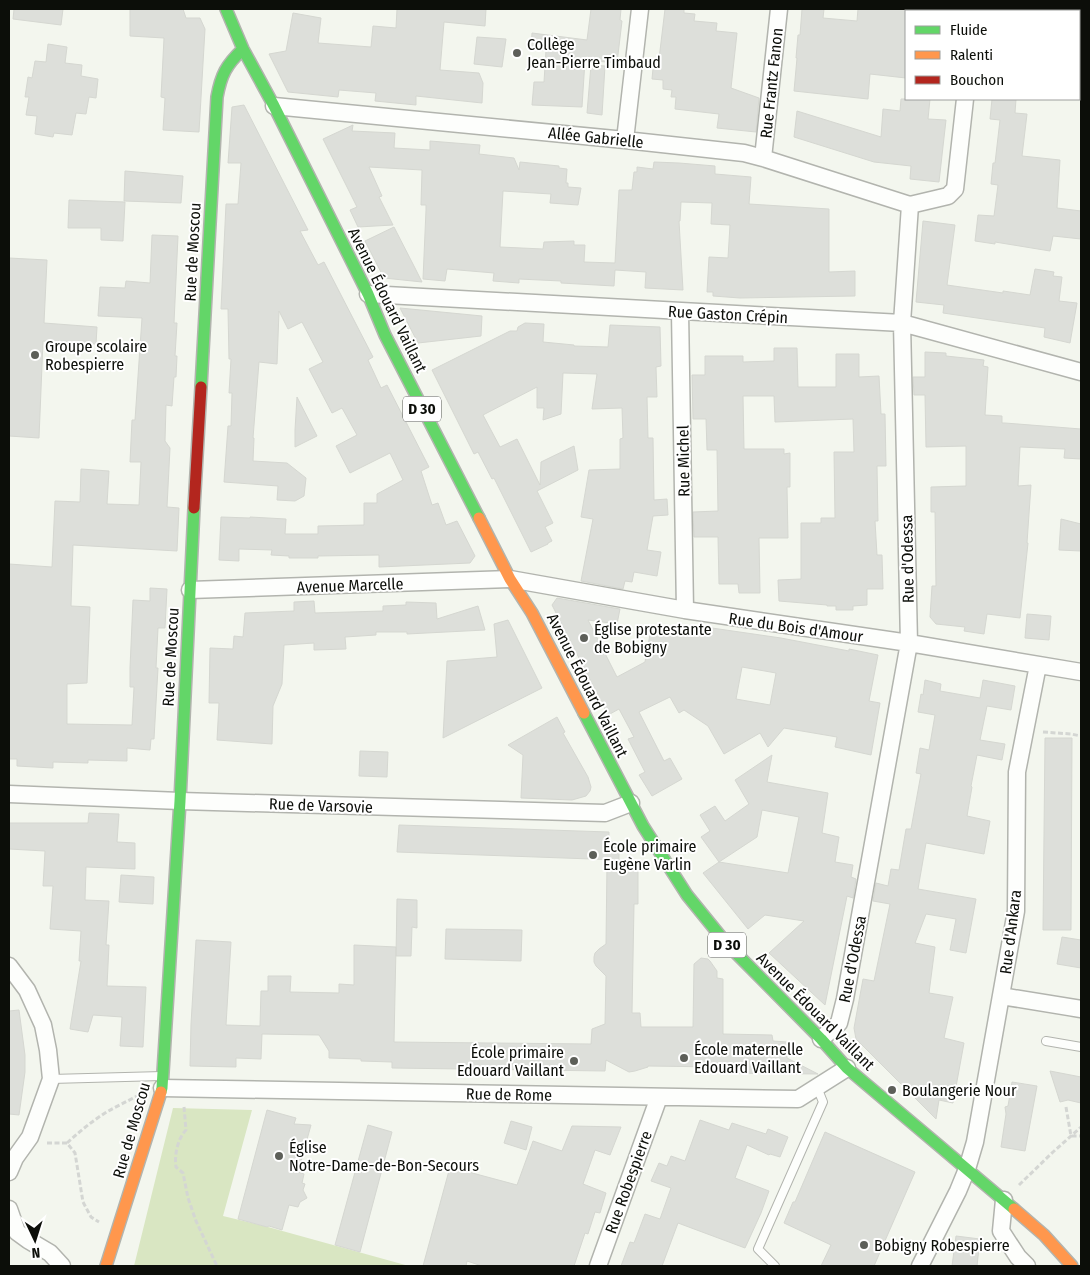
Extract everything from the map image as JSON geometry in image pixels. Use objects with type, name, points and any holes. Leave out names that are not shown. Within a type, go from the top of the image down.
[{"type":"main road","name":"Avenue Édouard Vaillant","points":[[226,9],[243,49],[274,106],[368,294],[389,343],[510,579],[532,613],[631,803],[687,895],[726,943],[822,1039],[848,1068],[1044,1235],[1072,1266]]},
{"type":"main road","name":"Rue de Moscou","points":[[106,1266],[162,1082],[180,801],[218,97],[220,78],[224,70],[229,62],[243,49]]},
{"type":"street","points":[[625,140],[640,9]]},
{"type":"street","name":"Rue Frantz Fanon","points":[[764,158],[780,9]]},
{"type":"street","points":[[910,204],[948,196],[955,189],[965,100]]},
{"type":"street","name":"Allée Gabrielle","points":[[274,106],[744,153],[910,204]]},
{"type":"street","name":"Rue d'Odessa","points":[[822,1039],[839,1023],[845,999],[909,644],[902,324],[910,204]]},
{"type":"street","name":"Rue Gaston Crépin","points":[[368,294],[902,324],[1081,372]]},
{"type":"street","name":"Rue Michel","points":[[680,312],[685,610]]},
{"type":"street","name":"Avenue Marcelle","points":[[190,590],[510,579]]},
{"type":"street","name":"Rue du Bois d'Amour","points":[[510,579],[685,610],[1081,672]]},
{"type":"street","name":"Rue d'Ankara","points":[[920,1266],[958,1191],[967,1169],[974,1142],[1016,911],[1017,772],[1038,665]]},
{"type":"street","name":"Rue de Varsovie","points":[[9,794],[180,801],[605,813],[631,803]]},
{"type":"street","points":[[9,966],[27,990],[43,1024],[51,1078],[30,1137],[15,1158],[9,1172]]},
{"type":"street","points":[[1001,996],[1081,1010]]},
{"type":"street","name":"Rue de Rome","points":[[162,1082],[182,1089],[798,1099],[848,1068]]},
{"type":"street","name":"Rue Robespierre","points":[[598,1266],[659,1097]]},
{"type":"street","points":[[1004,1200],[1001,1231],[1018,1257],[1027,1266]]},
{"type":"street","points":[[9,1209],[17,1232],[50,1253],[62,1266]]},
{"type":"lane","points":[[1046,1040],[1081,1046]]},
{"type":"lane","points":[[51,1078],[162,1082]]},
{"type":"lane","points":[[775,1266],[758,1250],[823,1102],[817,1087]]},
{"type":"path","points":[[1025,730],[1081,736]]},
{"type":"path","points":[[30,1137],[38,1144],[52,1142],[67,1143],[84,1127],[107,1112],[162,1082]]},
{"type":"path","points":[[182,1089],[186,1130],[182,1135],[175,1160],[176,1167],[183,1173],[188,1198],[196,1222],[217,1266]]},
{"type":"path","points":[[1066,1107],[1071,1136]]},
{"type":"path","points":[[1004,1200],[1081,1127]]},
{"type":"path","points":[[1071,1136],[1081,1136]]},
{"type":"path","points":[[67,1143],[75,1153],[80,1174],[83,1202],[91,1217],[116,1233]]},
{"type":"green space","points":[[173,1108],[252,1110],[223,1216],[409,1266],[134,1266]]},
{"type":"building","points":[[14,9],[63,9],[61,25],[13,19]]},
{"type":"building","points":[[130,9],[183,9],[186,18],[200,18],[205,29],[199,132],[163,130],[165,98],[161,97],[164,38],[130,36]]},
{"type":"building","points":[[397,9],[486,9],[485,26],[444,22],[440,70],[479,73],[483,83],[482,103],[416,96],[416,105],[375,101],[376,93],[339,90],[338,97],[288,92],[269,54],[286,51],[293,13],[321,18],[318,43],[371,47],[373,26],[396,28]]},
{"type":"building","points":[[591,9],[621,9],[620,20],[622,21],[617,63],[585,60],[582,107],[532,105],[534,82],[544,82],[546,50],[531,49],[532,33],[587,40]]},
{"type":"building","points":[[665,9],[684,9],[684,13],[695,14],[694,21],[717,23],[716,31],[737,33],[731,88],[759,98],[756,132],[717,128],[719,114],[675,109],[676,97],[671,97],[672,90],[663,89],[663,80],[652,79],[654,58],[659,59]]},
{"type":"building","points":[[802,9],[824,9],[823,18],[857,21],[858,9],[906,9],[905,78],[870,74],[868,99],[794,91],[798,35],[800,35]]},
{"type":"building","points":[[477,37],[506,39],[502,67],[474,64]]},
{"type":"building","points":[[48,44],[67,47],[65,63],[82,65],[81,76],[98,79],[96,98],[89,97],[86,114],[76,113],[72,135],[54,133],[53,137],[35,134],[37,116],[26,115],[29,97],[25,97],[28,77],[32,78],[35,61],[46,62]]},
{"type":"building","points":[[591,65],[605,66],[602,115],[587,113]]},
{"type":"building","points":[[901,99],[930,100],[928,119],[946,120],[939,182],[910,179],[911,166],[874,162],[794,137],[797,111],[881,137],[883,109],[900,111]]},
{"type":"building","points":[[992,100],[1016,100],[1015,113],[1027,114],[1022,156],[1060,160],[1057,208],[1081,211],[1081,239],[1053,236],[1050,251],[995,242],[995,244],[975,241],[978,215],[994,216],[998,185],[991,184],[1000,120],[990,119]]},
{"type":"building","points":[[244,105],[308,230],[300,231],[318,265],[324,262],[373,357],[368,360],[381,388],[387,385],[429,467],[421,471],[432,505],[438,503],[446,525],[457,521],[475,556],[470,563],[379,567],[379,555],[289,558],[289,556],[271,555],[272,550],[239,549],[239,561],[219,560],[221,517],[286,519],[285,534],[318,534],[318,526],[364,525],[364,503],[377,503],[377,494],[403,480],[390,453],[350,473],[336,446],[357,435],[342,408],[332,413],[309,369],[323,362],[302,322],[288,329],[279,311],[277,364],[259,362],[253,461],[287,463],[306,478],[304,496],[295,501],[277,500],[278,486],[224,482],[228,426],[231,426],[232,393],[229,393],[231,359],[229,359],[228,309],[221,309],[226,204],[238,204],[241,163],[228,163],[232,107]]},
{"type":"building","points":[[353,125],[352,131],[395,133],[394,148],[430,150],[430,141],[480,145],[479,154],[514,158],[519,170],[520,162],[559,166],[559,168],[567,169],[566,183],[568,183],[568,187],[581,188],[578,205],[550,203],[551,194],[503,191],[500,247],[543,249],[544,242],[574,241],[574,245],[585,245],[584,262],[615,263],[619,190],[632,190],[634,172],[637,172],[637,167],[653,169],[654,162],[715,166],[715,174],[751,177],[749,204],[829,209],[829,272],[855,271],[855,296],[740,298],[713,296],[713,292],[707,292],[709,257],[728,258],[730,225],[711,224],[712,203],[681,202],[679,221],[683,290],[645,288],[646,272],[615,270],[614,286],[519,279],[519,283],[493,281],[494,273],[447,269],[445,281],[423,279],[426,205],[421,205],[422,170],[369,167],[382,196],[379,197],[393,225],[358,227],[350,210],[357,207],[323,139]]},
{"type":"building","points":[[125,171],[183,176],[181,203],[124,201]]},
{"type":"building","points":[[69,200],[125,202],[123,241],[101,240],[101,228],[68,228]]},
{"type":"building","points":[[923,221],[955,225],[947,285],[1030,295],[1035,269],[1054,272],[1053,276],[1062,277],[1059,301],[1077,303],[1070,343],[1044,337],[1045,328],[943,313],[944,305],[916,302]]},
{"type":"building","points":[[394,227],[422,282],[384,278],[365,241]]},
{"type":"building","points":[[152,235],[178,236],[174,323],[177,323],[176,377],[174,377],[172,406],[166,405],[165,441],[170,448],[167,507],[179,508],[177,551],[73,545],[71,606],[90,607],[87,683],[67,684],[67,724],[132,725],[134,687],[130,687],[130,668],[133,600],[150,601],[150,588],[167,589],[165,628],[158,628],[154,739],[151,739],[150,750],[127,748],[127,761],[88,760],[88,763],[53,762],[53,768],[17,766],[17,759],[9,759],[9,564],[52,567],[55,501],[80,502],[81,469],[109,471],[107,504],[139,505],[141,462],[130,462],[142,318],[98,316],[100,287],[125,288],[126,281],[150,283]]},
{"type":"building","points":[[9,258],[47,260],[44,323],[97,327],[96,344],[43,341],[39,438],[9,436]]},
{"type":"building","points":[[400,308],[482,316],[481,336],[418,343]]},
{"type":"building","points":[[525,323],[544,324],[543,342],[574,346],[608,347],[610,325],[660,327],[661,366],[656,367],[657,397],[647,397],[648,438],[653,438],[654,500],[667,499],[668,515],[653,516],[647,550],[661,552],[657,576],[634,572],[632,582],[625,581],[623,589],[581,581],[593,519],[581,517],[589,470],[620,469],[620,439],[623,438],[622,408],[592,409],[597,374],[563,373],[561,414],[543,420],[544,408],[537,408],[537,387],[483,415],[500,447],[517,439],[540,485],[541,462],[574,446],[578,470],[537,491],[553,523],[545,527],[552,541],[548,544],[531,552],[494,478],[492,479],[478,452],[474,454],[432,370],[510,331],[517,331],[518,327]]},
{"type":"building","points":[[774,348],[797,348],[798,387],[836,387],[836,354],[859,354],[859,377],[879,376],[881,414],[885,414],[886,466],[877,466],[878,521],[875,521],[877,555],[882,555],[883,589],[867,589],[867,605],[853,606],[853,610],[836,610],[836,606],[779,601],[778,580],[801,579],[801,523],[821,523],[821,518],[835,518],[834,452],[854,452],[853,419],[775,422],[774,396],[743,396],[744,449],[784,449],[784,454],[790,453],[790,487],[787,487],[788,538],[759,538],[760,593],[739,593],[738,584],[719,584],[718,537],[694,537],[693,512],[718,511],[717,450],[707,450],[706,419],[693,419],[692,375],[705,375],[705,356],[743,356],[743,362],[774,361]]},
{"type":"building","points":[[925,352],[946,353],[946,356],[984,360],[983,366],[988,367],[985,415],[1002,416],[1002,423],[1081,429],[1081,459],[1064,458],[1065,449],[1020,447],[1018,486],[1031,485],[1028,543],[1020,618],[987,614],[984,634],[964,631],[965,627],[936,624],[930,617],[932,586],[936,586],[935,512],[931,512],[931,487],[966,486],[966,446],[926,447],[925,395],[914,395],[913,377],[925,377]]},
{"type":"building","points":[[297,397],[317,436],[295,447],[295,430]]},
{"type":"building","points":[[1061,519],[1081,524],[1081,551],[1059,550]]},
{"type":"building","points":[[557,598],[620,609],[617,624],[588,620],[617,677],[645,662],[651,629],[696,636],[698,626],[878,655],[869,701],[880,703],[871,755],[835,747],[837,737],[784,728],[768,747],[760,733],[724,754],[708,726],[684,710],[679,713],[670,697],[639,712],[664,761],[670,758],[682,779],[652,796],[639,775],[645,772],[628,739],[634,737],[619,709],[608,715],[552,605]],"holes":[[[742,667],[776,673],[770,705],[736,699]]]},
{"type":"building","points":[[314,601],[315,613],[383,611],[383,606],[406,605],[406,602],[436,603],[437,619],[478,606],[485,630],[407,634],[407,632],[376,632],[376,635],[345,637],[346,649],[314,650],[314,643],[284,645],[282,684],[273,706],[272,744],[217,740],[219,703],[209,703],[210,648],[233,649],[234,636],[243,637],[245,613],[294,611],[294,602]]},
{"type":"building","points":[[1027,614],[1051,616],[1049,640],[1025,638]]},
{"type":"building","points":[[508,620],[542,688],[443,738],[447,661],[497,657],[494,624]]},
{"type":"building","points":[[925,680],[941,684],[940,691],[980,698],[983,680],[1015,686],[1011,710],[987,706],[980,740],[1005,744],[1002,760],[977,755],[971,786],[967,816],[990,821],[984,854],[926,843],[918,889],[976,899],[966,953],[950,950],[956,919],[926,914],[915,943],[935,947],[929,993],[953,997],[944,1038],[964,1043],[953,1103],[939,1100],[936,1119],[856,1039],[854,1028],[863,979],[874,981],[890,904],[873,901],[876,883],[888,886],[891,869],[899,870],[906,829],[911,829],[921,774],[916,773],[920,748],[929,750],[935,715],[918,712]]},
{"type":"building","points":[[557,717],[565,732],[563,733],[588,777],[591,787],[590,791],[586,796],[572,800],[521,798],[523,755],[508,745]]},
{"type":"building","points":[[1045,738],[1072,738],[1071,930],[1043,930]]},
{"type":"building","points":[[360,751],[388,752],[387,777],[359,776]]},
{"type":"building","points":[[772,755],[767,782],[828,793],[822,833],[839,837],[835,862],[853,865],[851,877],[856,879],[853,898],[847,896],[825,1005],[769,953],[804,921],[765,915],[748,929],[703,873],[719,862],[701,837],[710,831],[700,815],[715,806],[725,821],[749,804],[735,780]],"holes":[[[762,810],[799,817],[788,873],[719,862],[757,837]]]},
{"type":"building","points":[[89,813],[119,814],[117,842],[135,843],[135,869],[86,867],[85,900],[109,901],[106,945],[109,945],[107,986],[146,987],[143,1047],[120,1046],[122,1017],[93,1015],[88,1032],[70,1029],[81,961],[79,961],[81,931],[50,929],[53,886],[43,886],[45,851],[9,849],[9,823],[88,823]]},
{"type":"building","points":[[399,825],[609,832],[609,838],[619,848],[619,860],[397,852]]},
{"type":"building","points":[[607,863],[638,865],[638,904],[634,904],[632,1013],[640,1013],[641,1027],[693,1027],[694,964],[701,958],[708,959],[717,971],[717,978],[723,979],[723,1034],[772,1035],[773,1041],[787,1042],[787,1058],[818,1074],[720,1073],[720,1067],[648,1066],[629,1072],[606,1060],[605,1071],[392,1068],[392,1062],[329,1058],[329,1051],[319,1035],[262,1034],[261,1059],[236,1058],[236,1067],[190,1066],[196,940],[231,942],[226,1025],[260,1026],[261,991],[268,991],[268,976],[291,976],[290,992],[339,993],[339,984],[354,985],[354,945],[396,947],[394,1042],[591,1044],[592,1029],[605,1024],[606,976],[596,966],[594,957],[595,953],[606,944]]},
{"type":"building","points":[[121,875],[154,877],[153,904],[119,902]]},
{"type":"building","points":[[397,899],[417,900],[417,928],[412,927],[411,956],[396,956]]},
{"type":"building","points":[[446,929],[522,930],[521,961],[445,959]]},
{"type":"building","points":[[1062,937],[1081,940],[1081,968],[1057,964]]},
{"type":"building","points":[[19,1010],[25,1055],[25,1072],[19,1115],[9,1114],[9,1011]]},
{"type":"building","points":[[1050,1071],[1081,1077],[1081,1103],[1068,1100],[1060,1102]]},
{"type":"building","points":[[1012,1082],[1037,1086],[1025,1151],[1001,1147],[1006,1114],[1005,1107],[1008,1106]]},
{"type":"building","name":"Église Notre-Dame-de-Bon-Secours","points":[[267,1110],[296,1118],[294,1124],[311,1125],[298,1172],[304,1174],[302,1183],[305,1184],[303,1190],[307,1198],[300,1202],[298,1207],[289,1205],[282,1230],[238,1219]]},
{"type":"building","points":[[700,1120],[729,1130],[732,1123],[766,1134],[768,1129],[788,1137],[780,1157],[769,1155],[747,1145],[735,1178],[769,1191],[745,1248],[678,1223],[662,1266],[621,1266],[630,1242],[634,1243],[645,1214],[660,1219],[671,1188],[651,1181],[659,1163],[667,1166],[671,1156],[685,1161]]},
{"type":"building","points":[[511,1121],[532,1127],[526,1150],[504,1143]]},
{"type":"building","points":[[368,1125],[392,1132],[360,1252],[335,1245]]},
{"type":"building","points":[[572,1126],[621,1127],[610,1155],[595,1150],[583,1184],[606,1193],[600,1213],[595,1212],[588,1234],[585,1233],[574,1266],[482,1266],[467,1261],[466,1266],[423,1266],[450,1167],[517,1185],[533,1141],[562,1151]]},
{"type":"building","points":[[825,1132],[915,1172],[874,1266],[821,1266],[831,1245],[784,1223]]},
{"type":"building","points":[[956,1236],[980,1239],[977,1266],[952,1266]]},
{"type":"traffic: fast","points":[[226,9],[243,49],[274,106],[368,294],[385,335],[479,518]]},
{"type":"traffic: fast","points":[[201,387],[217,97],[220,82],[225,71],[232,60],[243,49]]},
{"type":"traffic: fast","points":[[161,1092],[180,801],[194,508]]},
{"type":"traffic: fast","points":[[584,713],[643,826],[687,895],[726,943],[847,1068],[1014,1209]]},
{"type":"traffic: slow","points":[[479,518],[510,579],[532,613],[584,713]]},
{"type":"traffic: slow","points":[[106,1266],[161,1092]]},
{"type":"traffic: slow","points":[[1014,1209],[1044,1235],[1072,1266]]},
{"type":"traffic: jam","points":[[194,508],[201,387]]},
{"type":"place","name":"Collège Jean-Pierre Timbaud","points":[[517,53]]},
{"type":"place","name":"Groupe scolaire Robespierre","points":[[35,355]]},
{"type":"place","name":"Église protestante de Bobigny","points":[[584,638]]},
{"type":"place","name":"École primaire Eugène Varlin","points":[[593,855]]},
{"type":"place","name":"École maternelle Edouard Vaillant","points":[[684,1058]]},
{"type":"place","name":"École primaire Edouard Vaillant","points":[[574,1061]]},
{"type":"place","name":"Boulangerie Nour","points":[[892,1090]]},
{"type":"place","name":"Église Notre-Dame-de-Bon-Secours","points":[[279,1156]]},
{"type":"place","name":"Bobigny Robespierre","points":[[864,1245]]}]
